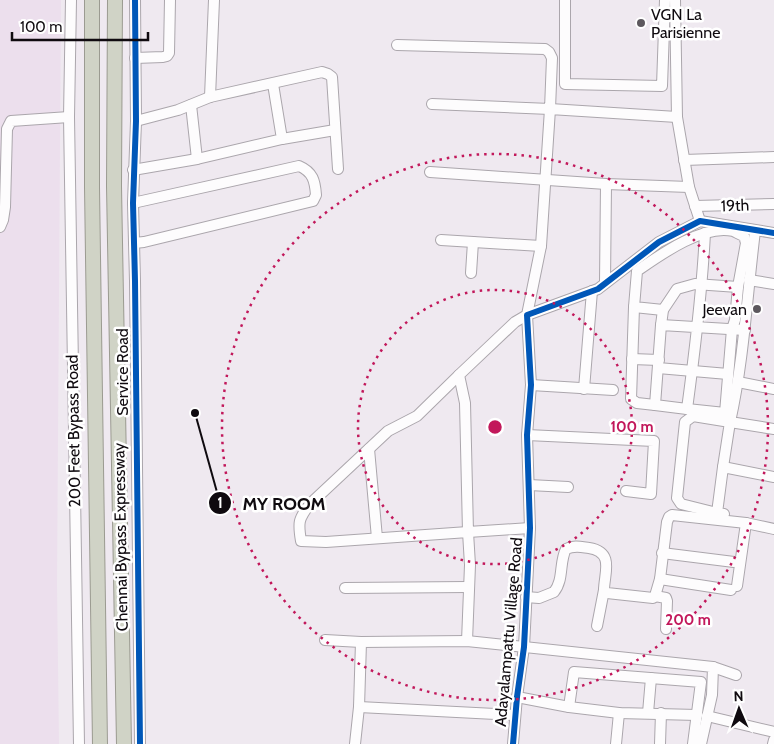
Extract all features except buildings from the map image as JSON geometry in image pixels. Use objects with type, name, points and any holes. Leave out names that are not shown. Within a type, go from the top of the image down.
[{"type":"highway","name":"Chennai Bypass Expressway","points":[[92,0],[92,187],[100,744]]},
{"type":"highway","name":"Chennai Bypass Expressway","points":[[115,0],[114,186],[124,744]]},
{"type":"street","name":"200 Feet Bypass Road","points":[[71,0],[69,117],[78,744]]},
{"type":"street","name":"Service Road","points":[[135,0],[136,121],[133,170],[139,243],[140,744]]},
{"type":"street","points":[[135,58],[163,57],[169,53],[170,0]]},
{"type":"street","points":[[210,97],[214,0]]},
{"type":"street","points":[[565,0],[565,84],[662,86],[665,0]]},
{"type":"street","points":[[675,0],[677,117],[688,187],[700,221]]},
{"type":"street","name":"Adayalampattu Village Road","points":[[397,45],[544,49],[549,52],[552,58],[541,246],[527,315],[531,385],[527,435],[530,528],[524,647],[513,744]]},
{"type":"street","points":[[136,121],[191,105],[210,97],[322,72],[332,77],[338,169]]},
{"type":"street","points":[[273,84],[282,139]]},
{"type":"street","points":[[432,104],[677,117]]},
{"type":"street","points":[[191,105],[197,159]]},
{"type":"street","points":[[0,227],[5,207],[3,177],[7,129],[11,122],[69,117]]},
{"type":"street","points":[[133,170],[197,159],[282,139],[335,130]]},
{"type":"street","points":[[684,160],[774,157]]},
{"type":"street","points":[[137,202],[299,166],[312,174],[316,195],[312,200],[139,243]]},
{"type":"street","points":[[430,172],[546,178],[606,184],[688,187]]},
{"type":"street","points":[[605,283],[606,184]]},
{"type":"street","name":"19th","points":[[695,206],[774,204]]},
{"type":"street","points":[[530,528],[326,542],[301,541],[298,524],[301,516],[310,504],[369,448],[388,431],[417,416],[515,322],[527,315],[592,291],[659,242],[700,221],[774,233]]},
{"type":"street","points":[[719,230],[733,231],[744,236],[746,243],[738,286],[735,320],[732,329],[725,413],[637,403],[631,399],[637,271],[659,255],[705,233],[719,230]]},
{"type":"street","points":[[717,513],[722,468],[746,330],[755,230]]},
{"type":"street","points":[[687,409],[702,284],[705,233]]},
{"type":"street","points":[[441,240],[541,246]]},
{"type":"street","points":[[472,273],[473,242]]},
{"type":"street","points":[[749,280],[774,284]]},
{"type":"street","points":[[655,405],[663,310],[677,289],[695,284],[738,286]]},
{"type":"street","points":[[584,389],[592,291]]},
{"type":"street","points":[[634,307],[663,310]]},
{"type":"street","points":[[661,325],[746,330]]},
{"type":"street","points":[[632,359],[692,370],[728,374]]},
{"type":"street","points":[[459,375],[465,403],[470,565],[467,641]]},
{"type":"street","points":[[738,382],[774,389]]},
{"type":"street","points":[[531,385],[612,390]]},
{"type":"street","points":[[774,429],[693,416],[685,422],[677,498],[681,504],[717,513],[774,522]]},
{"type":"street","points":[[527,435],[654,440],[651,494],[626,492]]},
{"type":"street","points":[[369,448],[377,538]]},
{"type":"street","points":[[722,468],[774,477]]},
{"type":"street","points":[[529,485],[568,487]]},
{"type":"street","points":[[655,596],[660,579],[667,522],[672,515],[746,523],[774,529]]},
{"type":"street","points":[[660,579],[734,588],[746,523]]},
{"type":"street","points":[[526,597],[539,598],[554,592],[560,581],[563,554],[566,549],[572,546],[596,549],[602,554],[607,570],[597,626]]},
{"type":"street","points":[[662,553],[734,562]]},
{"type":"street","points":[[345,588],[468,587]]},
{"type":"street","points":[[604,590],[606,593],[619,596],[653,598],[655,596],[666,598],[666,629]]},
{"type":"street","points":[[325,640],[361,642],[467,641],[713,667],[736,676]]},
{"type":"street","points":[[355,744],[359,707],[361,642]]},
{"type":"street","points":[[693,744],[702,716],[712,695],[713,667]]},
{"type":"street","points":[[569,707],[574,672],[701,682],[701,744]]},
{"type":"street","points":[[648,714],[651,678]]},
{"type":"street","points":[[517,697],[569,707],[619,713],[661,713],[702,716],[774,732]]},
{"type":"street","points":[[359,707],[515,715]]},
{"type":"street","points":[[616,744],[619,713]]},
{"type":"street","points":[[660,744],[661,713]]},
{"type":"shaded area","points":[[0,0],[61,0],[57,585],[59,744],[0,744]]},
{"type":"cycle path","points":[[135,0],[136,121],[133,203],[140,744]]},
{"type":"cycle path","points":[[513,744],[524,647],[530,528],[527,435],[531,385],[527,315],[598,289],[659,242],[700,221],[774,233]]},
{"type":"place","name":"VGN La Parisienne","points":[[641,23]]},
{"type":"place","name":"Jeevan","points":[[757,309]]},
{"type":"place","name":"MY ROOM","points":[[195,413]]}]
